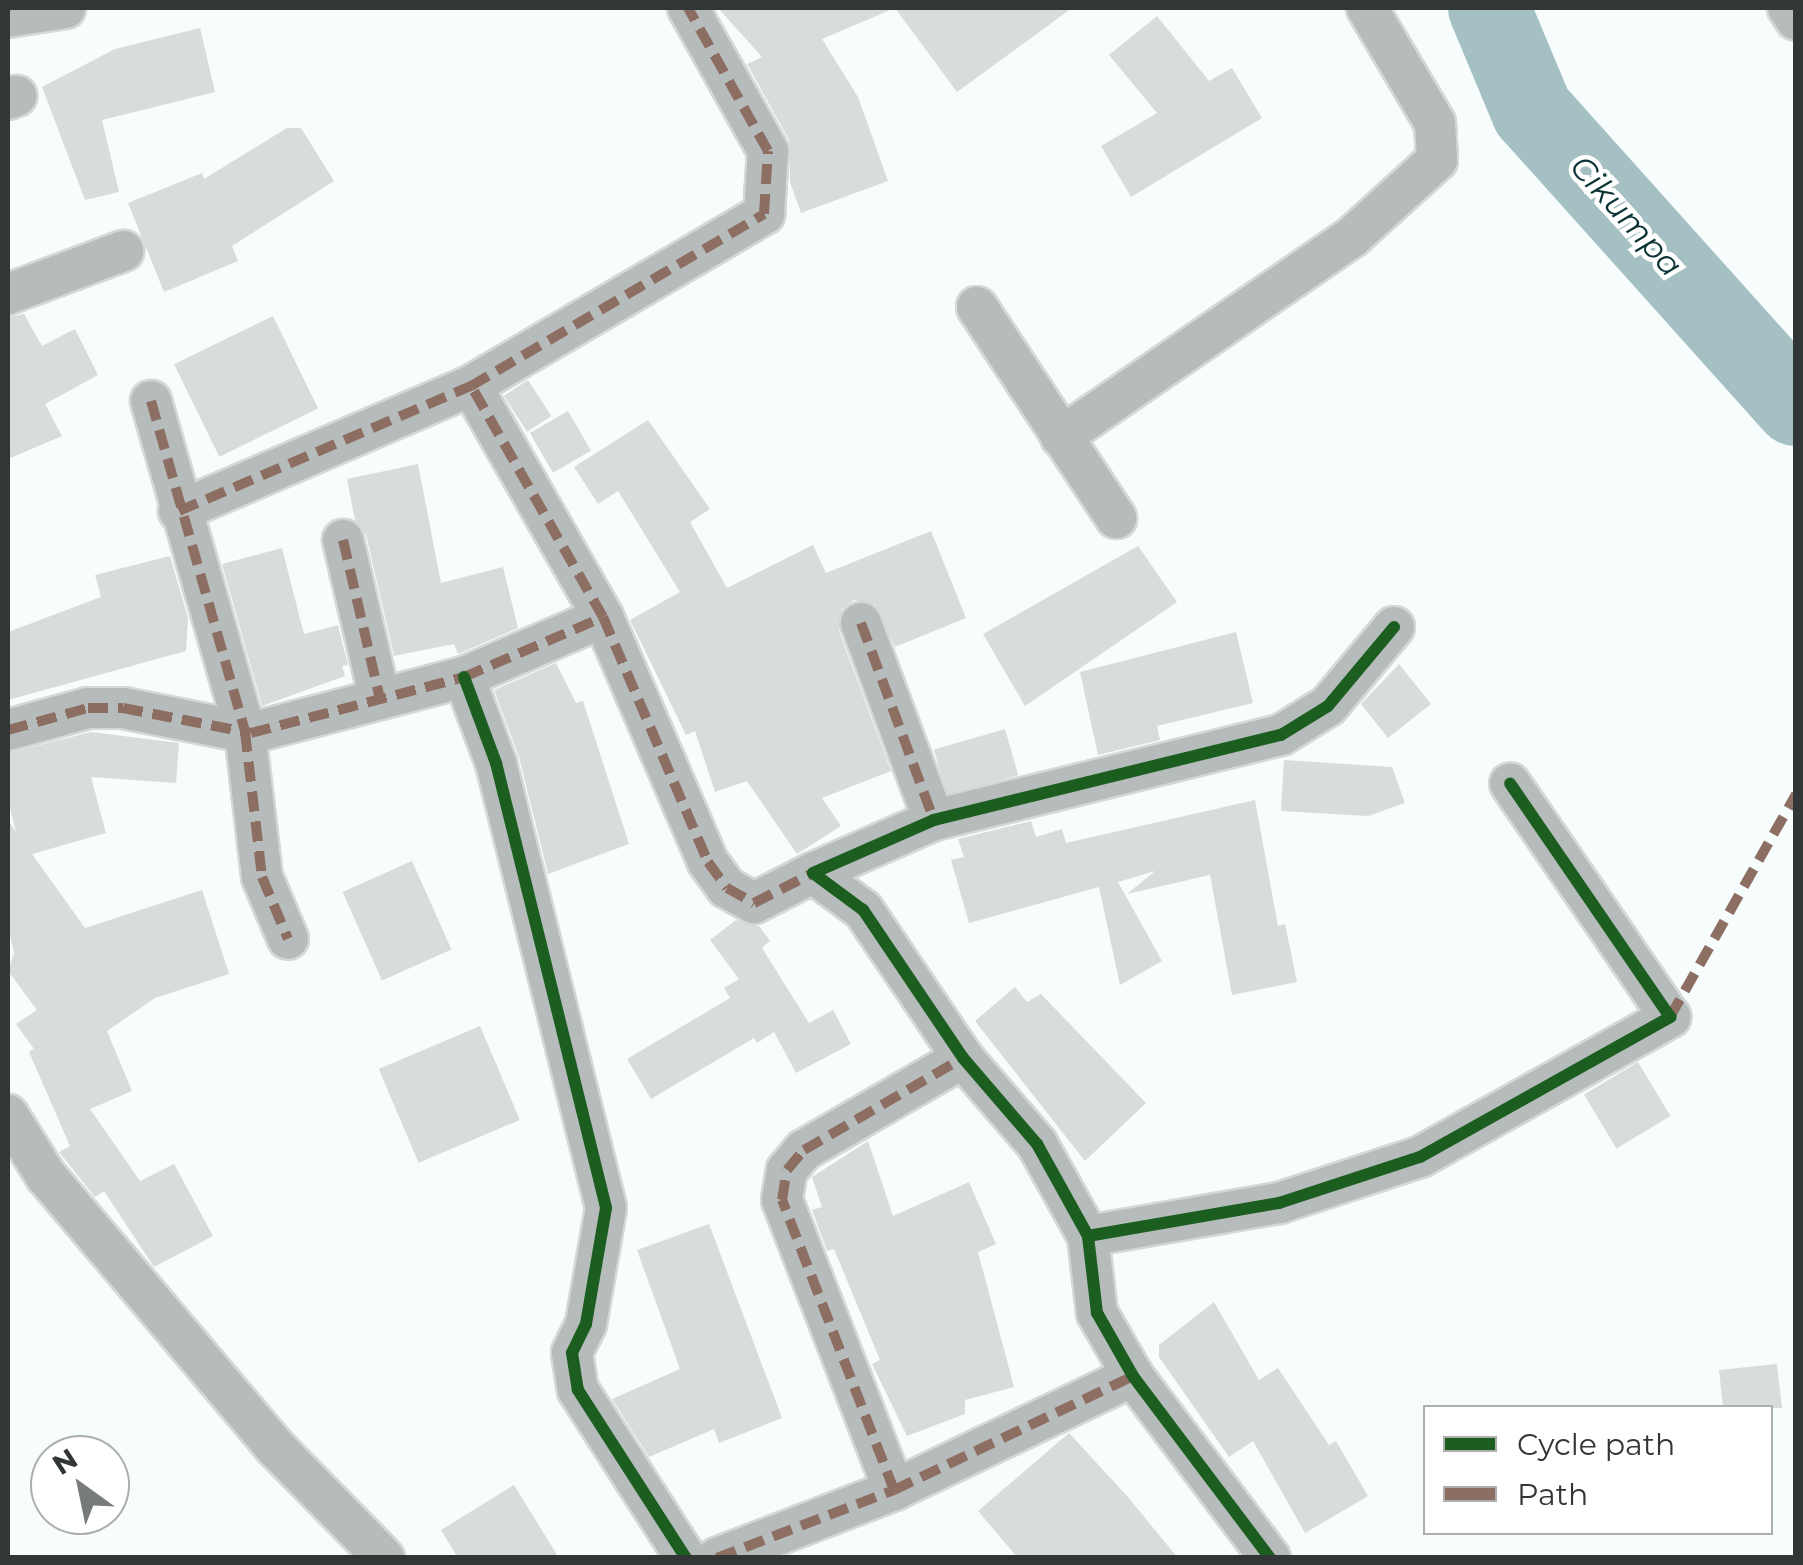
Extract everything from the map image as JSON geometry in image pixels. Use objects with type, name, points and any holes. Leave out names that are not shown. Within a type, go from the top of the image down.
[{"type":"street","points":[[8,18],[65,8]]},
{"type":"street","points":[[178,510],[471,386],[764,214],[768,151],[688,8]]},
{"type":"street","points":[[1061,437],[1351,238],[1436,160],[1435,123],[1367,8]]},
{"type":"street","points":[[1788,8],[1796,20]]},
{"type":"street","points":[[8,294],[124,250]]},
{"type":"street","points":[[977,307],[1116,518]]},
{"type":"street","points":[[471,386],[603,617],[708,862],[727,888],[754,903],[934,820],[1282,735],[1328,706],[1394,626]]},
{"type":"street","points":[[151,401],[178,510],[245,732],[262,877],[288,939]]},
{"type":"street","points":[[343,540],[380,699]]},
{"type":"street","points":[[8,730],[88,708],[123,708],[245,732],[464,677],[603,617]]},
{"type":"street","points":[[861,623],[934,820]]},
{"type":"street","points":[[464,677],[496,763],[606,1208],[586,1324],[572,1352],[578,1390],[686,1558]]},
{"type":"street","points":[[1088,1236],[1279,1202],[1420,1157],[1670,1017],[1510,783]]},
{"type":"street","points":[[813,873],[862,910],[963,1058],[1038,1144],[1088,1236],[1097,1312],[1133,1376],[1270,1558]]},
{"type":"street","points":[[894,1490],[782,1200],[788,1170],[804,1150],[963,1058]]},
{"type":"street","points":[[8,1115],[46,1176],[274,1446],[384,1558]]},
{"type":"street","points":[[716,1558],[894,1490],[1133,1376]]},
{"type":"building","points":[[718,8],[895,8],[822,39],[858,97],[888,181],[801,213],[790,182],[789,140],[747,64],[762,57]]},
{"type":"building","points":[[895,8],[1072,8],[957,92]]},
{"type":"building","points":[[1157,16],[1209,81],[1232,68],[1262,118],[1131,197],[1101,146],[1157,113],[1109,55]]},
{"type":"building","points":[[200,28],[215,92],[102,120],[119,192],[85,200],[42,87],[115,49]]},
{"type":"building","points":[[287,128],[301,128],[334,181],[232,246],[238,261],[164,292],[128,203],[202,173],[204,179]]},
{"type":"building","points":[[24,314],[42,346],[75,329],[98,375],[45,404],[62,436],[8,459],[8,317]]},
{"type":"building","points":[[273,316],[318,409],[219,457],[174,364]]},
{"type":"building","points":[[528,380],[551,416],[527,432],[504,396]]},
{"type":"building","points":[[568,411],[591,451],[553,473],[530,433]]},
{"type":"building","points":[[648,420],[710,509],[690,522],[727,588],[813,545],[826,573],[931,531],[966,618],[895,647],[875,604],[854,600],[842,609],[839,631],[891,771],[822,798],[841,826],[797,854],[747,781],[715,792],[695,731],[686,735],[630,620],[680,592],[618,491],[598,504],[574,467]]},
{"type":"building","points":[[418,464],[441,583],[503,567],[518,628],[458,654],[454,644],[394,656],[366,535],[355,520],[347,479]]},
{"type":"building","points":[[1138,546],[1177,602],[1025,706],[983,634]]},
{"type":"building","points":[[282,548],[304,634],[338,625],[348,665],[342,666],[345,676],[262,706],[222,564]]},
{"type":"building","points":[[170,556],[188,618],[186,651],[8,700],[8,632],[101,597],[95,575]]},
{"type":"building","points":[[1236,632],[1253,703],[1157,726],[1160,740],[1098,755],[1080,672]]},
{"type":"building","points":[[556,663],[576,703],[583,701],[629,844],[548,874],[519,757],[494,690]]},
{"type":"building","points":[[1399,664],[1431,704],[1388,738],[1361,704]]},
{"type":"building","points":[[1005,729],[1018,775],[947,796],[934,749]]},
{"type":"building","points":[[91,732],[179,743],[176,783],[91,777],[106,833],[32,854],[85,928],[202,890],[229,974],[155,998],[107,1031],[132,1091],[90,1109],[140,1181],[174,1164],[213,1236],[154,1267],[104,1191],[95,1197],[59,1152],[70,1146],[29,1052],[34,1049],[16,1024],[37,1010],[8,971],[14,953],[8,926],[8,820],[16,832],[8,800],[8,753]]},
{"type":"building","points":[[1284,760],[1392,767],[1405,803],[1368,816],[1281,811]]},
{"type":"building","points":[[1255,800],[1278,926],[1285,924],[1297,982],[1232,995],[1210,875],[1127,894],[1155,871],[1118,882],[1162,961],[1120,985],[1099,887],[969,923],[951,860],[964,857],[958,839],[1031,821],[1036,837],[1062,829],[1066,843]]},
{"type":"building","points":[[412,861],[451,950],[382,981],[343,892]]},
{"type":"building","points":[[736,920],[759,926],[770,941],[762,948],[809,1023],[833,1010],[851,1044],[796,1073],[774,1032],[757,1043],[754,1038],[651,1099],[627,1059],[730,998],[724,988],[739,979],[710,940]]},
{"type":"building","points":[[1015,987],[1027,1002],[1041,994],[1146,1103],[1085,1161],[975,1021]]},
{"type":"building","points":[[480,1026],[520,1120],[419,1163],[379,1069]]},
{"type":"building","points":[[1638,1062],[1670,1116],[1616,1148],[1584,1094]]},
{"type":"building","points":[[868,1141],[893,1216],[969,1182],[996,1244],[978,1252],[1014,1387],[965,1400],[965,1414],[907,1436],[872,1364],[880,1360],[834,1249],[827,1251],[812,1210],[822,1207],[812,1177]]},
{"type":"building","points":[[709,1224],[782,1418],[719,1443],[714,1429],[649,1457],[612,1399],[680,1369],[637,1250]]},
{"type":"building","points":[[1214,1302],[1259,1380],[1278,1368],[1329,1445],[1336,1441],[1368,1496],[1305,1533],[1253,1441],[1229,1457],[1159,1357],[1159,1345]]},
{"type":"building","points":[[1777,1364],[1782,1408],[1723,1405],[1719,1370]]},
{"type":"building","points":[[1069,1433],[1178,1558],[1018,1558],[978,1511]]},
{"type":"building","points":[[514,1485],[559,1558],[458,1558],[441,1530]]},
{"type":"waterway","name":"Cikumpa","points":[[1489,8],[1532,111],[1796,405]]},
{"type":"marked path","points":[[179,511],[471,386],[764,214],[768,151],[688,8]]},
{"type":"marked path","points":[[8,730],[88,708],[123,708],[251,733],[464,677],[603,617],[471,386]]},
{"type":"marked path","points":[[151,401],[245,732],[262,877],[288,939]]},
{"type":"marked path","points":[[343,540],[380,699]]},
{"type":"marked path","points":[[603,617],[708,862],[727,888],[754,903],[813,873]]},
{"type":"marked path","points":[[861,623],[934,820]]},
{"type":"marked path","points":[[1670,1017],[1796,794]]},
{"type":"marked path","points":[[894,1490],[782,1200],[787,1170],[804,1150],[963,1058]]},
{"type":"marked path","points":[[717,1558],[894,1490],[1133,1376]]},
{"type":"cycle path","points":[[1270,1558],[1133,1376],[1097,1313],[1088,1236],[1037,1144],[963,1058],[863,910],[813,873],[934,820],[1281,735],[1328,706],[1394,627]]},
{"type":"cycle path","points":[[464,677],[496,763],[606,1208],[586,1324],[572,1353],[578,1390],[686,1558]]},
{"type":"cycle path","points":[[1088,1236],[1279,1203],[1420,1157],[1670,1017],[1510,783]]}]
